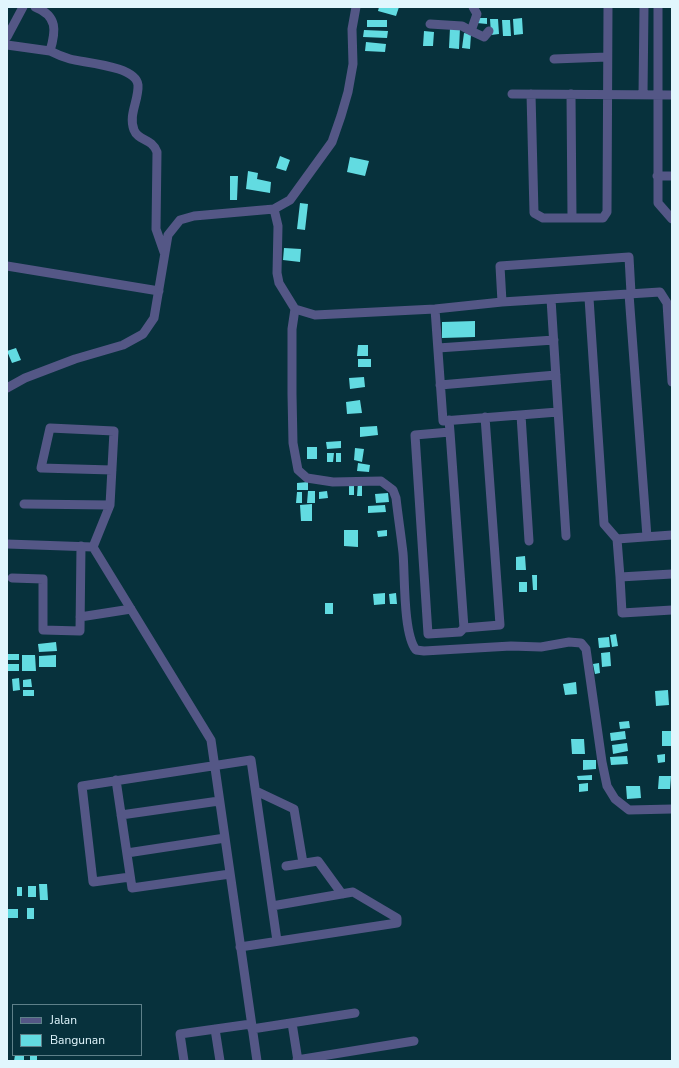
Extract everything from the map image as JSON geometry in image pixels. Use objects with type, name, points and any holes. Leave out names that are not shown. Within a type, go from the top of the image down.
[{"type":"street","points":[[7,37],[23,7]]},
{"type":"street","points":[[35,7],[47,13],[54,23],[55,36],[50,51]]},
{"type":"street","points":[[7,388],[25,378],[75,359],[123,345],[143,334],[154,318],[168,235],[180,220],[194,216],[274,209],[290,200],[332,142],[349,85],[353,64],[352,29],[356,7]]},
{"type":"street","points":[[471,31],[477,14],[473,7]]},
{"type":"street","points":[[531,94],[534,213],[543,218],[600,218],[606,214],[608,7]]},
{"type":"street","points":[[643,95],[644,7]]},
{"type":"street","points":[[658,7],[658,203],[672,219]]},
{"type":"street","points":[[430,24],[462,26],[484,37],[489,31]]},
{"type":"street","points":[[7,45],[50,51],[71,59],[96,63],[131,74],[136,79],[138,85],[133,109],[133,129],[136,135],[150,141],[157,152],[156,229],[165,255]]},
{"type":"street","points":[[554,59],[607,57]]},
{"type":"street","points":[[512,94],[672,95]]},
{"type":"street","points":[[571,94],[572,218]]},
{"type":"street","points":[[657,176],[672,176]]},
{"type":"street","points":[[274,209],[278,226],[277,273],[279,283],[295,309],[292,329],[292,394],[293,443],[298,470],[307,478],[333,482],[381,481],[393,490],[396,498],[403,552],[409,632],[414,647],[416,650],[424,652],[511,646],[541,646],[569,642],[581,643],[586,649],[602,762],[607,786],[615,799],[630,810],[672,809]]},
{"type":"street","points":[[502,302],[500,266],[629,257],[630,294],[647,537]]},
{"type":"street","points":[[7,266],[158,290]]},
{"type":"street","points":[[295,309],[314,315],[435,309],[502,302],[589,298],[660,292],[670,303],[672,382]]},
{"type":"street","points":[[589,298],[604,524],[610,533],[617,539],[672,535]]},
{"type":"street","points":[[551,299],[566,536]]},
{"type":"street","points":[[435,309],[443,420],[558,412]]},
{"type":"street","points":[[438,348],[554,340]]},
{"type":"street","points":[[440,385],[556,376]]},
{"type":"street","points":[[521,415],[529,541]]},
{"type":"street","points":[[450,432],[415,435],[428,634],[460,632],[464,628],[500,625],[485,417]]},
{"type":"street","points":[[449,420],[464,628]]},
{"type":"street","points":[[93,547],[110,505],[112,470],[114,431],[50,428],[41,468],[112,470]]},
{"type":"street","points":[[24,504],[110,505]]},
{"type":"street","points":[[617,539],[622,613],[672,610]]},
{"type":"street","points":[[7,544],[93,547]]},
{"type":"street","points":[[12,578],[43,579],[43,630],[80,631],[81,546]]},
{"type":"street","points":[[93,547],[211,740],[256,1061]]},
{"type":"street","points":[[620,577],[672,574]]},
{"type":"street","points":[[80,617],[131,609]]},
{"type":"street","points":[[130,877],[93,882],[82,786],[251,760],[277,941]]},
{"type":"street","points":[[116,780],[132,888],[230,874]]},
{"type":"street","points":[[256,791],[294,809],[303,863]]},
{"type":"street","points":[[121,815],[219,801]]},
{"type":"street","points":[[127,853],[225,838]]},
{"type":"street","points":[[286,866],[318,861],[342,894]]},
{"type":"street","points":[[240,947],[397,923],[397,918],[353,892],[272,906]]},
{"type":"street","points":[[184,1061],[180,1034],[215,1029],[292,1023],[356,1013]]},
{"type":"street","points":[[292,1023],[298,1060],[414,1041]]},
{"type":"street","points":[[215,1029],[220,1061]]},
{"type":"building","points":[[379,7],[399,7],[396,16],[378,11]]},
{"type":"building","points":[[478,18],[487,18],[487,24],[477,23]]},
{"type":"building","points":[[522,18],[523,34],[514,35],[513,19]]},
{"type":"building","points":[[490,19],[498,19],[499,34],[491,35]]},
{"type":"building","points":[[367,20],[387,20],[387,27],[367,27]]},
{"type":"building","points":[[502,20],[510,20],[511,36],[503,36]]},
{"type":"building","points":[[450,28],[460,28],[459,49],[449,48]]},
{"type":"building","points":[[364,30],[388,31],[387,38],[363,37]]},
{"type":"building","points":[[424,31],[434,32],[433,46],[423,46]]},
{"type":"building","points":[[464,33],[471,34],[470,49],[462,48]]},
{"type":"building","points":[[366,42],[386,44],[385,52],[365,51]]},
{"type":"building","points":[[280,156],[290,160],[286,171],[276,168]]},
{"type":"building","points":[[350,157],[369,161],[365,176],[347,172]]},
{"type":"building","points":[[248,171],[258,173],[257,179],[271,182],[270,193],[246,189]]},
{"type":"building","points":[[230,176],[238,176],[237,200],[230,200]]},
{"type":"building","points":[[300,203],[308,204],[305,230],[297,229]]},
{"type":"building","points":[[284,248],[301,249],[300,262],[283,260]]},
{"type":"building","points":[[475,321],[475,337],[442,338],[442,322]]},
{"type":"building","points":[[358,345],[368,345],[368,356],[357,356]]},
{"type":"building","points":[[16,348],[21,360],[12,363],[7,351]]},
{"type":"building","points":[[358,359],[371,359],[371,367],[358,367]]},
{"type":"building","points":[[364,377],[365,387],[350,389],[349,378]]},
{"type":"building","points":[[360,400],[362,413],[347,414],[346,402]]},
{"type":"building","points":[[377,426],[378,435],[360,437],[360,427]]},
{"type":"building","points":[[341,441],[341,448],[327,449],[326,442]]},
{"type":"building","points":[[307,447],[317,447],[317,459],[307,459]]},
{"type":"building","points":[[355,448],[364,449],[362,462],[354,460]]},
{"type":"building","points":[[327,453],[334,453],[333,462],[327,462]]},
{"type":"building","points":[[336,453],[341,453],[341,462],[336,462]]},
{"type":"building","points":[[358,463],[370,465],[369,472],[357,471]]},
{"type":"building","points":[[308,482],[308,490],[297,490],[297,483]]},
{"type":"building","points":[[349,482],[354,482],[354,495],[349,495]]},
{"type":"building","points":[[358,482],[362,482],[362,496],[357,496]]},
{"type":"building","points":[[308,491],[315,491],[315,503],[307,503]]},
{"type":"building","points":[[327,491],[328,498],[319,499],[319,492]]},
{"type":"building","points":[[297,492],[302,492],[302,503],[296,503]]},
{"type":"building","points":[[388,493],[389,502],[376,503],[375,494]]},
{"type":"building","points":[[312,504],[312,521],[301,521],[300,505]]},
{"type":"building","points":[[385,505],[386,512],[368,513],[368,506]]},
{"type":"building","points":[[344,530],[358,530],[358,547],[344,546]]},
{"type":"building","points":[[387,530],[387,536],[378,537],[377,531]]},
{"type":"building","points":[[525,556],[526,570],[516,570],[516,557]]},
{"type":"building","points":[[532,575],[537,575],[537,590],[533,590]]},
{"type":"building","points":[[519,582],[527,582],[527,592],[519,592]]},
{"type":"building","points":[[385,593],[385,604],[374,605],[373,594]]},
{"type":"building","points":[[396,593],[397,604],[390,604],[389,594]]},
{"type":"building","points":[[325,603],[333,603],[333,614],[325,614]]},
{"type":"building","points":[[616,634],[618,646],[612,647],[610,635]]},
{"type":"building","points":[[609,637],[610,647],[599,648],[598,638]]},
{"type":"building","points":[[56,642],[57,651],[39,652],[38,644]]},
{"type":"building","points":[[610,652],[611,666],[602,667],[601,653]]},
{"type":"building","points":[[7,654],[19,654],[19,660],[7,660]]},
{"type":"building","points":[[22,655],[35,655],[36,671],[22,671]]},
{"type":"building","points":[[56,655],[56,667],[39,667],[39,656]]},
{"type":"building","points":[[599,663],[600,673],[595,674],[593,664]]},
{"type":"building","points":[[7,664],[19,664],[19,671],[7,671]]},
{"type":"building","points":[[19,678],[20,690],[13,691],[12,679]]},
{"type":"building","points":[[31,679],[32,687],[23,687],[23,680]]},
{"type":"building","points":[[576,682],[577,694],[565,695],[563,684]]},
{"type":"building","points":[[23,690],[34,690],[34,696],[23,696]]},
{"type":"building","points":[[668,690],[669,705],[656,706],[655,691]]},
{"type":"building","points":[[629,721],[630,728],[620,729],[619,722]]},
{"type":"building","points":[[625,731],[626,739],[611,741],[610,733]]},
{"type":"building","points":[[662,731],[672,731],[672,746],[662,746]]},
{"type":"building","points":[[571,739],[584,739],[585,754],[572,754]]},
{"type":"building","points":[[627,743],[628,751],[613,754],[612,745]]},
{"type":"building","points":[[665,754],[665,762],[658,763],[657,755]]},
{"type":"building","points":[[627,756],[628,764],[611,765],[610,757]]},
{"type":"building","points":[[583,760],[596,760],[596,769],[583,770]]},
{"type":"building","points":[[592,775],[592,780],[578,780],[577,776]]},
{"type":"building","points":[[659,776],[671,776],[670,789],[658,789]]},
{"type":"building","points":[[588,783],[588,791],[579,792],[579,784]]},
{"type":"building","points":[[626,786],[640,786],[641,798],[627,799]]},
{"type":"building","points":[[39,884],[47,884],[48,900],[40,900]]},
{"type":"building","points":[[28,886],[36,886],[36,897],[28,897]]},
{"type":"building","points":[[17,887],[22,887],[22,896],[17,896]]},
{"type":"building","points":[[27,908],[34,908],[34,919],[27,919]]},
{"type":"building","points":[[7,909],[18,909],[18,918],[7,918]]},
{"type":"building","points":[[15,1056],[24,1056],[24,1061],[14,1061]]},
{"type":"building","points":[[30,1056],[37,1056],[37,1061],[30,1061]]}]
